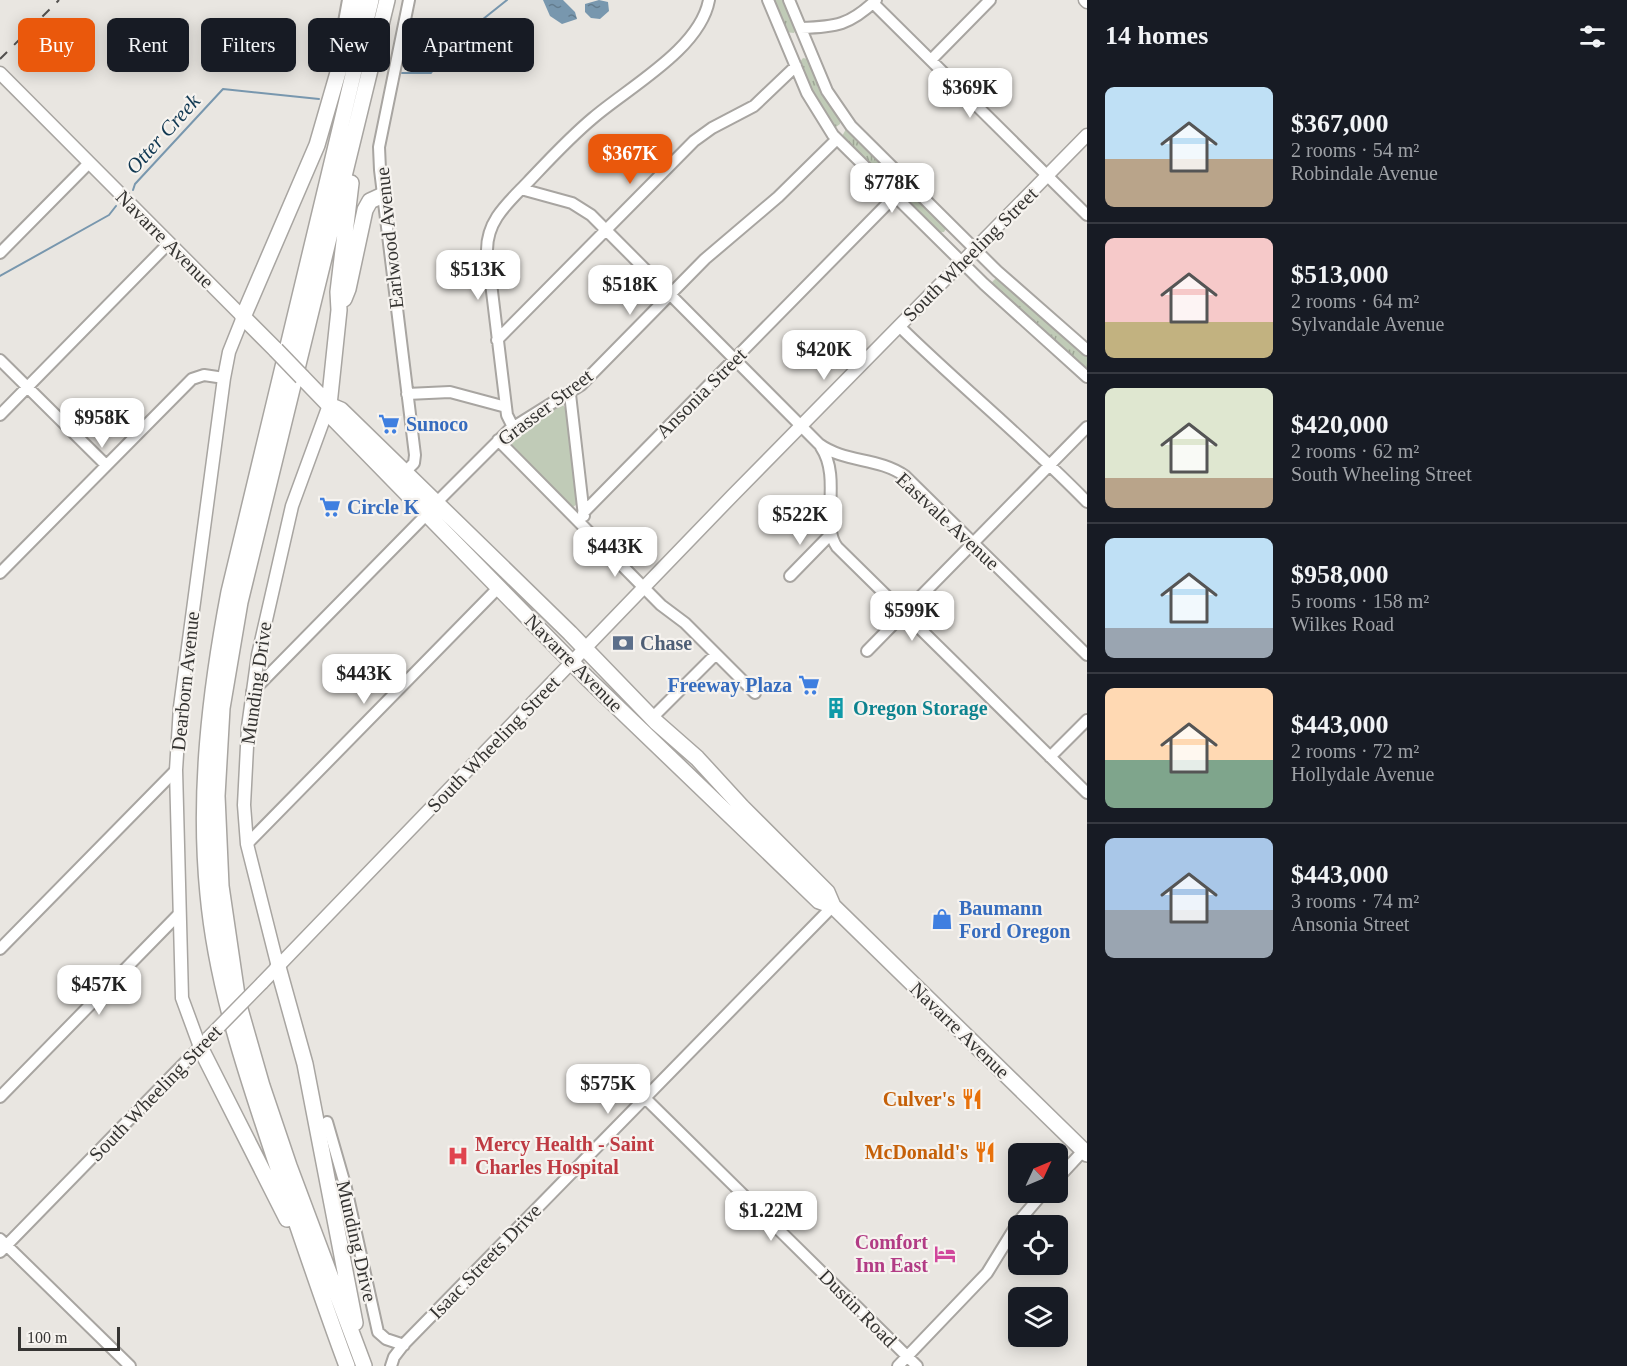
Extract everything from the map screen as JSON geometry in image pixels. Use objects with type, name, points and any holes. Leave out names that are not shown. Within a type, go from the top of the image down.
[{"type":"highway","points":[[243,317],[317,145],[358,0]]},
{"type":"highway","points":[[347,1366],[312,1273],[245,1074],[228,1012],[208,894],[204,788],[212,687],[230,592],[371,0]]},
{"type":"highway","points":[[365,1366],[289,1166],[262,1086],[238,1002],[221,886],[217,796],[222,708],[240,602],[387,0]]},
{"type":"highway","points":[[329,405],[347,207],[361,136],[368,76]]},
{"type":"highway","points":[[339,310],[348,289],[365,210],[370,201],[383,195]]},
{"type":"highway","name":"Navarre Avenue","points":[[243,317],[329,405],[341,410],[400,477],[418,485],[499,587],[572,662],[819,901],[833,906]]},
{"type":"highway","name":"Navarre Avenue","points":[[329,405],[333,418],[356,442],[433,506],[584,649],[727,789],[827,892],[833,906],[1085,1153]]},
{"type":"highway","points":[[356,442],[363,440],[396,473],[418,485]]},
{"type":"highway","points":[[645,734],[666,745],[718,794],[722,794],[727,789]]},
{"type":"highway","points":[[747,830],[756,829],[774,847],[794,859]]},
{"type":"highway","points":[[278,967],[305,1064],[354,1320],[365,1366]]},
{"type":"highway","points":[[204,1043],[312,1273]]},
{"type":"main road","name":"Navarre Avenue","points":[[0,73],[243,317]]},
{"type":"main road","name":"South Wheeling Street","points":[[204,1043],[644,587],[1087,135]]},
{"type":"main road","name":"Dearborn Avenue","points":[[204,1043],[182,998],[178,915],[176,770],[180,707],[224,378],[230,352],[243,317]]},
{"type":"main road","name":"Munding Drive","points":[[278,967],[247,844],[244,805],[252,692],[266,614],[292,506],[329,405]]},
{"type":"street","points":[[329,103],[348,0]]},
{"type":"street","name":"Earlwood Avenue","points":[[400,477],[415,459],[383,195],[380,147],[409,0]]},
{"type":"street","points":[[513,428],[506,407],[497,340],[488,240],[498,213],[585,124],[666,60],[699,27],[709,0]]},
{"type":"street","points":[[768,0],[814,107],[835,137],[984,284],[1087,377]]},
{"type":"street","points":[[789,0],[830,97],[848,122],[975,250],[1087,351]]},
{"type":"street","points":[[931,60],[990,0]]},
{"type":"street","points":[[784,40],[802,31],[843,24],[855,18],[874,2],[1087,215]]},
{"type":"street","points":[[497,340],[694,141],[712,128],[754,106],[794,63],[810,52]]},
{"type":"street","name":"Grasser Street","points":[[252,692],[498,440],[513,428],[570,394],[717,248],[785,190],[848,122]]},
{"type":"street","points":[[0,253],[89,163]]},
{"type":"street","name":"Ansonia Street","points":[[583,513],[909,184]]},
{"type":"street","name":"Eastvale Avenue","points":[[521,189],[575,205],[606,230],[819,444],[838,455],[875,461],[900,472],[1087,655]]},
{"type":"street","points":[[940,241],[953,228]]},
{"type":"street","points":[[0,415],[169,243]]},
{"type":"street","points":[[984,284],[997,271]]},
{"type":"street","points":[[899,326],[1087,502]]},
{"type":"street","points":[[0,360],[106,465]]},
{"type":"street","points":[[0,573],[192,379],[204,375],[224,378]]},
{"type":"street","points":[[407,394],[450,392],[506,407]]},
{"type":"street","points":[[570,394],[585,528]]},
{"type":"street","points":[[867,651],[1087,427]]},
{"type":"street","points":[[498,440],[644,587],[755,693]]},
{"type":"street","points":[[819,444],[831,471],[830,535],[840,551],[1087,793]]},
{"type":"street","points":[[790,576],[830,535]]},
{"type":"street","points":[[247,844],[499,587]]},
{"type":"street","points":[[652,718],[716,654]]},
{"type":"street","points":[[1050,758],[1087,720]]},
{"type":"street","points":[[0,949],[176,770]]},
{"type":"street","name":"Isaac Streets Drive","points":[[391,1364],[404,1345],[833,906]]},
{"type":"street","points":[[0,1097],[178,915]]},
{"type":"street","name":"South Wheeling Street","points":[[2,1246],[204,1043]]},
{"type":"street","name":"Dustin Road","points":[[645,1098],[917,1366]]},
{"type":"street","name":"Munding Drive","points":[[327,1122],[349,1199],[378,1332],[386,1339],[404,1345]]},
{"type":"street","points":[[1068,1169],[1085,1153]]},
{"type":"street","points":[[898,1366],[987,1273],[1020,1221],[1035,1203]]},
{"type":"street","points":[[2,1246],[130,1366]]},
{"type":"green space","points":[[772,0],[785,0],[796,29],[794,33],[785,32]]},
{"type":"green space","points":[[803,58],[808,59],[840,118],[840,124],[836,127],[817,105],[799,63]]},
{"type":"green space","points":[[846,129],[849,129],[901,181],[900,187],[892,188],[841,138]]},
{"type":"green space","points":[[909,190],[947,227],[944,232],[937,233],[902,198],[903,193]]},
{"type":"green space","points":[[996,278],[1087,354],[1087,372],[991,283]]},
{"type":"green space","points":[[562,404],[567,410],[577,504],[573,507],[508,444],[509,434]]},
{"type":"water","points":[[543,0],[563,0],[575,12],[577,19],[562,24],[550,16]]},
{"type":"water","points":[[599,0],[608,2],[609,11],[600,19],[591,18],[585,12],[585,4]]},
{"type":"waterway","name":"Otter Creek","points":[[402,73],[431,73],[448,47],[507,0]]},
{"type":"waterway","name":"Otter Creek","points":[[133,190],[135,184],[223,89],[319,99]]},
{"type":"waterway","name":"Otter Creek","points":[[0,276],[109,215],[116,206]]},
{"type":"railway","points":[[0,59],[59,0]]},
{"type":"place","name":"Sunoco","points":[[389,424]]},
{"type":"place","name":"Circle K","points":[[330,507]]},
{"type":"place","name":"Chase","points":[[623,643]]},
{"type":"place","name":"Freeway Plaza","points":[[809,685]]},
{"type":"place","name":"Oregon Storage","points":[[836,708]]},
{"type":"place","name":"Baumann Ford Oregon","points":[[942,919]]},
{"type":"place","name":"Culver's","points":[[972,1099]]},
{"type":"place","name":"McDonald's","points":[[985,1152]]},
{"type":"place","name":"Mercy Health - Saint Charles Hospital","points":[[458,1156]]},
{"type":"place","name":"Comfort Inn East","points":[[945,1254]]}]
